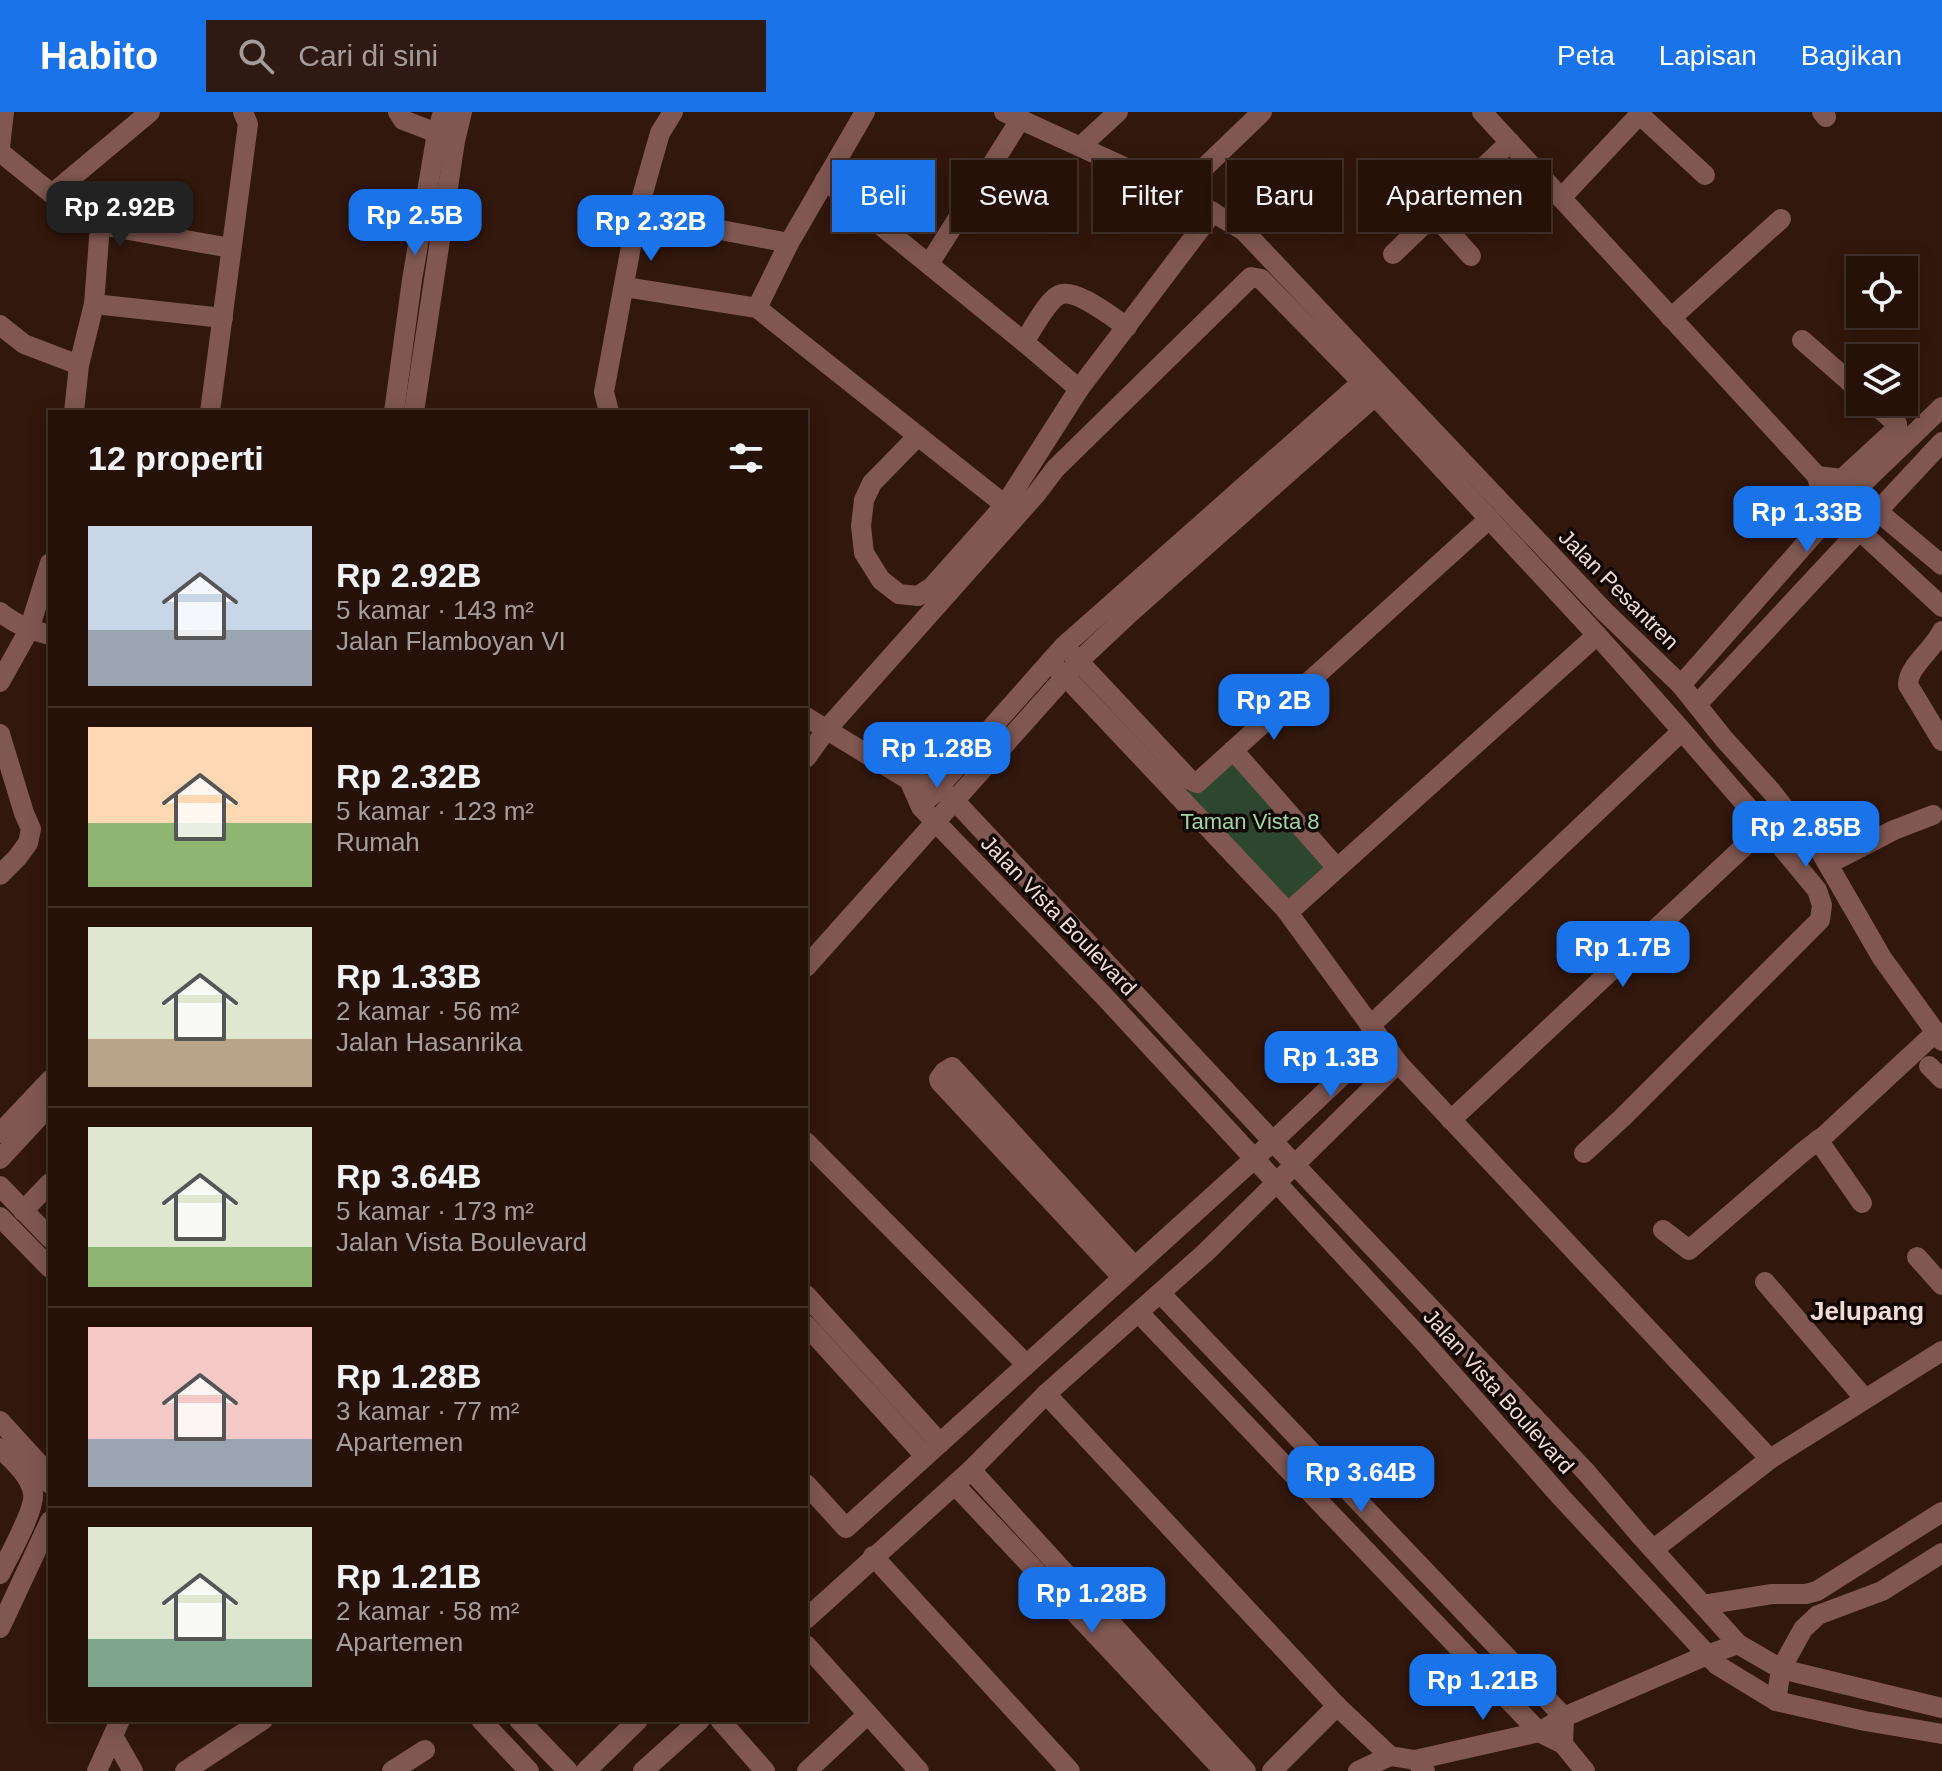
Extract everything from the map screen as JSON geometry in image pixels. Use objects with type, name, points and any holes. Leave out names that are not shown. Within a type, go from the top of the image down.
[{"type":"street","points":[[4,112],[0,149],[52,194],[100,225],[231,248]]},
{"type":"street","points":[[52,194],[150,112]]},
{"type":"street","points":[[210,410],[248,124],[243,112]]},
{"type":"street","points":[[398,112],[403,120],[437,133]]},
{"type":"street","points":[[394,410],[412,280],[443,112]]},
{"type":"street","points":[[414,410],[462,112]]},
{"type":"street","points":[[608,410],[604,392],[637,214],[660,133],[673,112]]},
{"type":"street","points":[[757,308],[789,243],[865,112]]},
{"type":"street","points":[[1081,146],[1118,112]]},
{"type":"street","points":[[1211,161],[1262,112]]},
{"type":"street","points":[[1482,112],[1671,318],[1825,494],[1942,607]]},
{"type":"street","points":[[1561,198],[1641,113],[1705,175]]},
{"type":"street","points":[[929,264],[1012,116]]},
{"type":"street","name":"Jalan Pesantren","points":[[1012,116],[1111,160]]},
{"type":"street","points":[[1492,160],[1510,142]]},
{"type":"street","points":[[825,180],[1079,389]]},
{"type":"street","name":"Jalan Pesantren","points":[[1211,211],[1244,231],[1604,611],[1681,685],[1819,849],[1882,958],[1938,1037]]},
{"type":"street","points":[[637,214],[789,243]]},
{"type":"street","points":[[918,436],[872,483],[864,500],[861,526],[864,553],[881,580],[899,594],[918,596],[932,587],[1005,505],[1079,389],[1127,327],[1223,218]]},
{"type":"street","points":[[1671,318],[1781,219]]},
{"type":"street","points":[[74,410],[79,365],[94,304],[100,225]]},
{"type":"street","points":[[1393,254],[1417,232]]},
{"type":"street","points":[[1449,232],[1471,256]]},
{"type":"street","points":[[808,755],[827,729],[1055,469],[1251,277],[1261,279],[1597,635],[1817,890],[1822,905],[1820,920],[1584,1153]]},
{"type":"street","points":[[625,287],[757,308],[1005,505]]},
{"type":"street","points":[[1024,342],[1051,301],[1067,293],[1085,300],[1127,327]]},
{"type":"street","points":[[94,304],[223,318]]},
{"type":"street","points":[[0,325],[24,344],[79,365]]},
{"type":"street","points":[[1802,340],[1846,379]]},
{"type":"street","points":[[809,959],[928,814],[1072,653],[1131,612],[1368,389]]},
{"type":"street","points":[[1681,685],[1825,494],[1849,485],[1942,407]]},
{"type":"street","points":[[1825,494],[1849,485],[1897,428],[1897,424],[1888,416]]},
{"type":"street","points":[[1704,697],[1942,442]]},
{"type":"street","points":[[1849,485],[1942,565]]},
{"type":"street","points":[[1072,653],[1193,783],[1197,783],[1489,519]]},
{"type":"street","points":[[0,682],[29,630],[48,569]]},
{"type":"street","points":[[0,612],[13,623],[48,635]]},
{"type":"street","points":[[1286,910],[1293,908],[1597,635]]},
{"type":"street","points":[[1940,638],[1910,672],[1908,685],[1942,741]]},
{"type":"street","points":[[1058,669],[1286,910],[1398,1063],[1770,1459]]},
{"type":"street","points":[[808,718],[909,780],[947,794]]},
{"type":"street","points":[[808,1486],[846,1528],[1254,1159],[1375,1033],[1682,731]]},
{"type":"street","points":[[0,734],[31,829],[28,843],[0,875]]},
{"type":"street","points":[[1233,750],[1337,868]]},
{"type":"street","name":"Jalan Vista Boulevard","points":[[909,780],[928,814],[1103,995],[1717,1665],[1776,1701],[1942,1734]]},
{"type":"street","name":"Jalan Vista Boulevard","points":[[947,794],[1587,1473],[1738,1644],[1781,1669],[1942,1708]]},
{"type":"street","points":[[0,797],[24,813]]},
{"type":"street","points":[[1828,864],[1894,830],[1933,815]]},
{"type":"street","points":[[1451,1120],[1765,827]]},
{"type":"street","points":[[1663,1230],[1689,1250],[1938,1037]]},
{"type":"street","points":[[808,1617],[955,1485],[1046,1394],[1205,1253],[1398,1063]]},
{"type":"street","points":[[952,1067],[1128,1272],[940,1082],[944,1072],[952,1067]]},
{"type":"street","points":[[0,1133],[48,1082]]},
{"type":"street","points":[[0,1159],[48,1107]]},
{"type":"street","points":[[1818,1140],[1862,1203]]},
{"type":"street","points":[[808,1144],[1026,1364]]},
{"type":"street","points":[[23,1211],[48,1185]]},
{"type":"street","points":[[0,1186],[48,1236]]},
{"type":"street","points":[[0,1217],[48,1266]]},
{"type":"street","points":[[1917,1257],[1942,1285]]},
{"type":"street","points":[[1765,1282],[1865,1399]]},
{"type":"street","points":[[1160,1293],[1564,1717],[1563,1744]]},
{"type":"street","points":[[808,1297],[933,1449]]},
{"type":"street","points":[[1139,1313],[1539,1732],[1563,1744],[1585,1771]]},
{"type":"street","points":[[808,1327],[933,1449]]},
{"type":"street","points":[[1654,1549],[1770,1459],[1942,1351]]},
{"type":"street","points":[[1046,1394],[1337,1706],[1390,1756],[1420,1765],[1539,1732],[1564,1717],[1738,1644]]},
{"type":"street","points":[[0,1421],[42,1467],[48,1480]]},
{"type":"street","points":[[1271,1452],[1292,1432]]},
{"type":"street","points":[[0,1448],[26,1476],[34,1494],[0,1574]]},
{"type":"street","points":[[971,1470],[1246,1771]]},
{"type":"street","points":[[955,1485],[1224,1771]]},
{"type":"street","points":[[1703,1605],[1772,1594],[1817,1591],[1942,1512]]},
{"type":"street","points":[[0,1628],[48,1525]]},
{"type":"street","points":[[1776,1701],[1781,1669],[1803,1629],[1818,1615],[1882,1591],[1942,1553]]},
{"type":"street","points":[[873,1556],[1070,1771]]},
{"type":"street","points":[[1398,1585],[1419,1566]]},
{"type":"street","points":[[808,1647],[919,1771]]},
{"type":"street","points":[[1272,1771],[1337,1706]]},
{"type":"street","points":[[807,1771],[867,1715]]},
{"type":"street","points":[[185,1771],[260,1722]]},
{"type":"street","points":[[483,1722],[529,1771]]},
{"type":"street","points":[[521,1722],[568,1771]]},
{"type":"street","points":[[586,1771],[636,1722]]},
{"type":"street","points":[[643,1771],[698,1722]]},
{"type":"street","points":[[722,1722],[765,1771]]},
{"type":"street","points":[[97,1771],[117,1728]]},
{"type":"street","points":[[117,1728],[133,1771]]},
{"type":"street","points":[[392,1771],[425,1750]]},
{"type":"street","points":[[1358,1771],[1390,1756]]},
{"type":"green space","name":"Taman Vista 8","points":[[1233,750],[1337,868],[1286,910],[1181,798]]},
{"type":"district","name":"Jelupang","points":[[1867,1311]]}]
